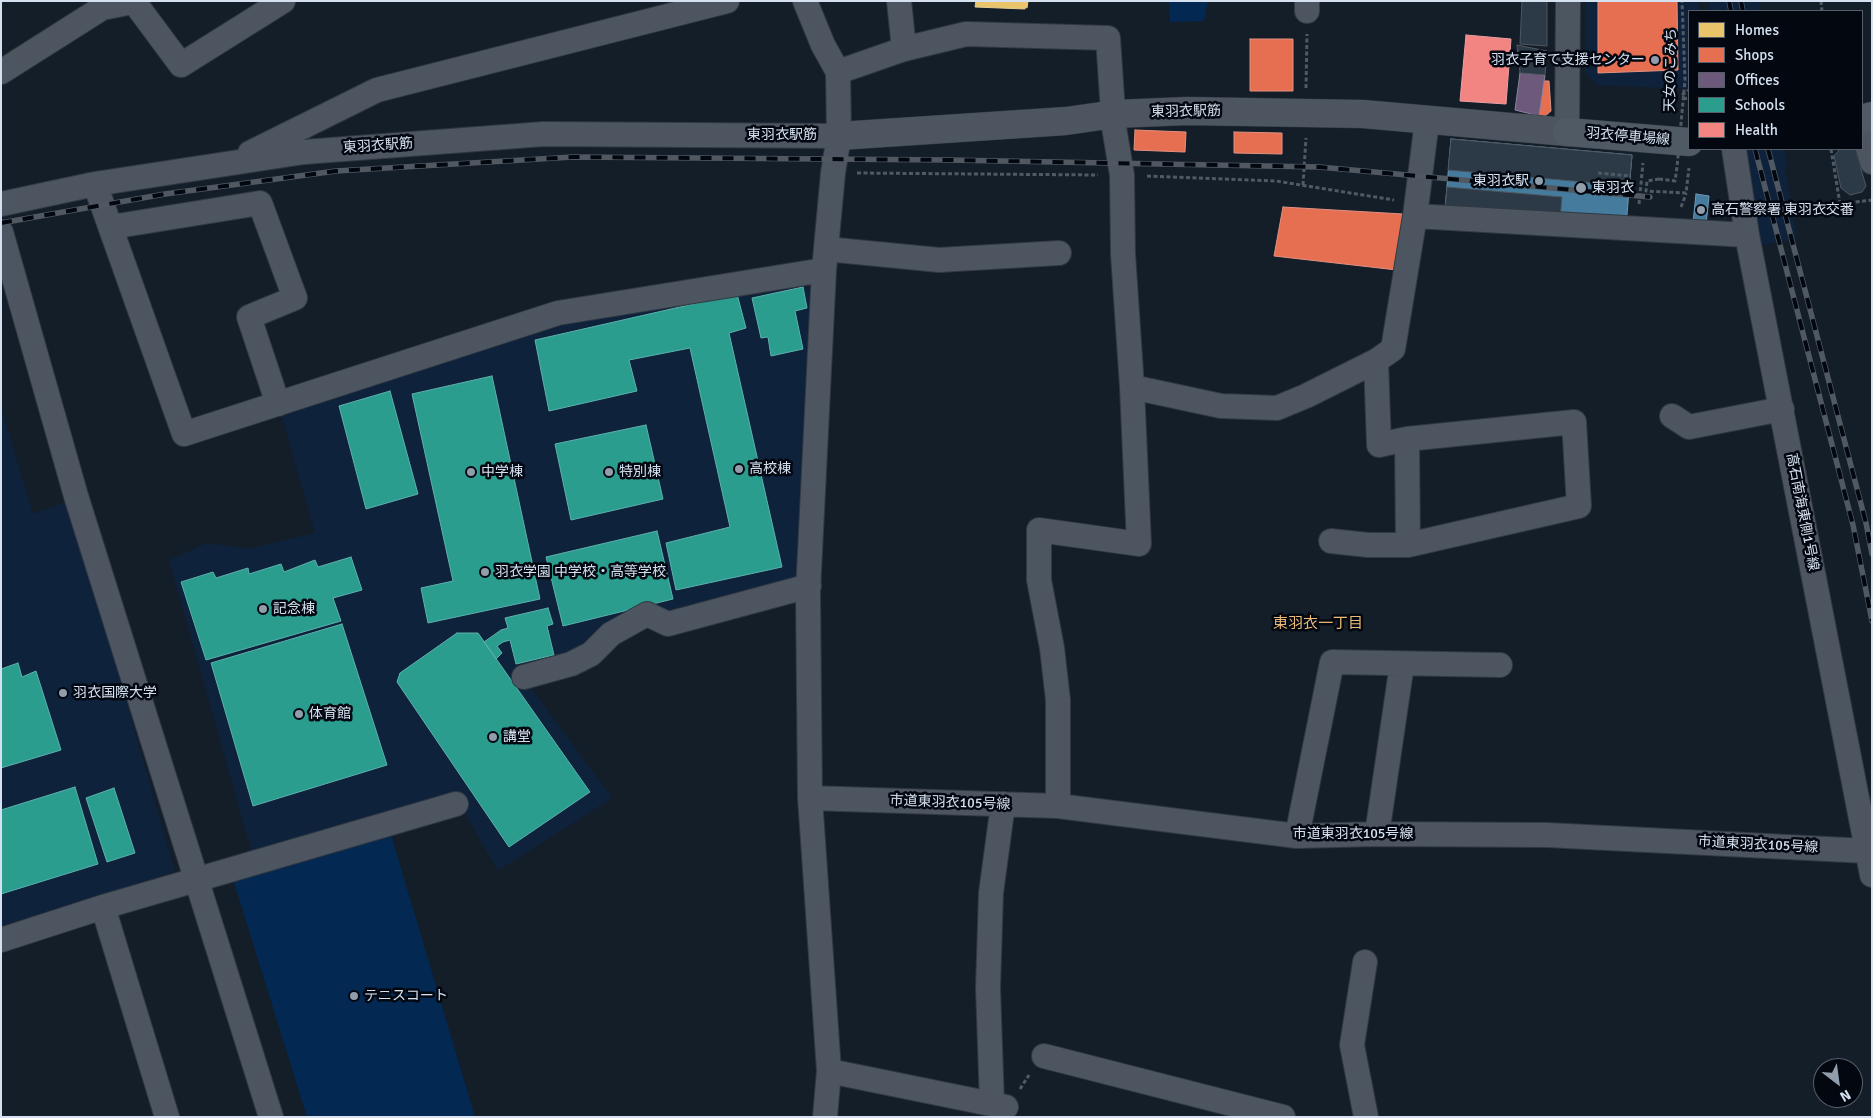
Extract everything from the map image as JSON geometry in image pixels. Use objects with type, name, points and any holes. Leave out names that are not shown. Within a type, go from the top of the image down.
[{"type":"main road","name":"羽衣停車場線","points":[[1567,132],[1682,155]]},
{"type":"street","points":[[1,72],[102,8],[136,2],[181,65],[283,1]]},
{"type":"street","points":[[229,163],[377,90],[727,1]]},
{"type":"street","points":[[805,1],[823,45],[838,72],[839,136],[833,174],[825,260],[809,586],[810,798],[829,1071],[825,1117]]},
{"type":"street","points":[[900,1],[904,49]]},
{"type":"street","points":[[1567,132],[1568,1]]},
{"type":"street","points":[[838,72],[904,49],[966,34],[1108,38],[1115,114],[1114,127],[1122,175],[1123,254],[1132,387],[1139,544],[1039,530],[1039,580],[1052,648],[1058,700],[1058,806]]},
{"type":"street","name":"東羽衣駅筋","points":[[1,204],[95,184],[304,152],[544,134],[839,136],[1066,121],[1115,114],[1187,111],[1306,125],[1363,114],[1567,132]]},
{"type":"street","points":[[1132,387],[1221,406],[1277,408],[1306,396],[1393,350],[1415,216],[1427,121]]},
{"type":"street","points":[[1863,131],[1872,162]]},
{"type":"street","name":"高石南海東側1号線","points":[[1734,150],[1747,235],[1872,875]]},
{"type":"street","points":[[95,184],[184,434],[558,313],[825,260],[939,260],[1059,253]]},
{"type":"street","points":[[111,227],[260,203],[295,298],[249,317],[278,404]]},
{"type":"street","points":[[1415,216],[1747,235]]},
{"type":"street","points":[[1,232],[76,496],[272,1117]]},
{"type":"street","points":[[1331,541],[1368,545],[1408,546],[1579,506],[1574,422],[1407,439],[1379,445],[1376,360]]},
{"type":"street","points":[[1672,416],[1689,427],[1782,409]]},
{"type":"street","points":[[1407,439],[1408,546]]},
{"type":"street","points":[[524,677],[571,664],[591,654],[611,634],[647,614],[668,624],[809,586]]},
{"type":"street","points":[[1297,836],[1332,662],[1500,666]]},
{"type":"street","points":[[1377,834],[1402,664]]},
{"type":"street","name":"市道東羽衣105号線","points":[[810,798],[1058,806],[1297,836],[1377,834],[1548,835],[1867,851]]},
{"type":"street","points":[[1,940],[102,907],[456,804]]},
{"type":"street","points":[[829,1071],[999,1105],[988,988],[991,893],[1003,804]]},
{"type":"street","points":[[102,907],[167,1117]]},
{"type":"street","points":[[1365,962],[1352,1045],[1366,1117]]},
{"type":"street","points":[[1044,1056],[1283,1117]]},
{"type":"path","name":"天女のこみち","points":[[1658,179],[1675,181],[1685,80],[1682,1]]},
{"type":"path","points":[[1303,185],[1306,125],[1307,6]]},
{"type":"path","points":[[1682,97],[1688,91]]},
{"type":"path","points":[[1682,97],[1688,98]]},
{"type":"path","points":[[1831,150],[1840,204],[1872,200]]},
{"type":"path","points":[[1658,179],[1647,181],[1646,191],[1686,193],[1682,155]]},
{"type":"path","points":[[1639,209],[1644,163]]},
{"type":"path","points":[[1598,173],[1630,176]]},
{"type":"path","points":[[1642,177],[1658,179]]},
{"type":"path","points":[[999,1105],[1044,1056]]},
{"type":"shaded area","points":[[1169,1],[1208,1],[1204,21],[1170,22]]},
{"type":"shaded area","points":[[1585,1],[1698,1],[1700,10],[1688,10],[1688,89],[1598,85],[1585,72]]},
{"type":"shaded area","points":[[1708,1],[1759,1],[1760,10],[1710,10]]},
{"type":"shaded area","points":[[1741,150],[1784,150],[1787,168],[1785,169],[1797,239],[1762,245]]},
{"type":"shaded area","name":"羽衣学園 中学校・高等学校","points":[[786,280],[806,286],[814,294],[806,368],[797,585],[670,619],[648,609],[588,652],[521,674],[612,798],[498,871],[456,798],[253,857],[169,560],[207,543],[248,549],[315,533],[280,410],[542,322]]},
{"type":"shaded area","name":"羽衣国際大学","points":[[1,407],[33,514],[69,501],[175,872],[1,927]]},
{"type":"shaded area","name":"テニスコート","points":[[389,828],[475,1117],[307,1117],[232,876]]},
{"type":"building: Homes","points":[[976,1],[1028,1],[1027,8],[1025,7],[1025,9],[975,7]]},
{"type":"building: Shops","points":[[1598,1],[1677,1],[1678,70],[1598,73]]},
{"type":"building: Shops","points":[[1250,39],[1293,39],[1293,91],[1250,91]]},
{"type":"building: Shops","points":[[1544,81],[1549,81],[1551,111],[1545,116],[1539,116]]},
{"type":"building: Shops","points":[[1135,130],[1186,132],[1185,152],[1134,150]]},
{"type":"building: Shops","points":[[1234,132],[1282,133],[1282,154],[1234,153]]},
{"type":"building: Shops","points":[[1283,207],[1403,214],[1397,270],[1274,256]]},
{"type":"building: Offices","points":[[1520,73],[1545,75],[1539,116],[1515,110]]},
{"type":"building: Schools","points":[[803,287],[807,308],[795,311],[803,349],[771,356],[768,337],[761,338],[752,298]]},
{"type":"building: Schools","name":"高校棟","points":[[737,294],[746,328],[729,333],[782,567],[676,590],[666,543],[730,527],[690,348],[629,360],[637,391],[549,411],[535,340]]},
{"type":"building: Schools","name":"中学棟","points":[[492,376],[540,599],[428,623],[421,588],[453,581],[412,394]]},
{"type":"building: Schools","points":[[390,391],[418,494],[366,509],[339,406]]},
{"type":"building: Schools","name":"特別棟","points":[[646,425],[663,499],[571,520],[555,444]]},
{"type":"building: Schools","points":[[657,531],[673,599],[563,626],[546,557]]},
{"type":"building: Schools","name":"記念棟","points":[[351,557],[362,590],[333,598],[341,621],[206,660],[181,582],[213,572],[216,578],[248,568],[249,574],[281,564],[284,572],[315,560],[318,567]]},
{"type":"building: Schools","points":[[548,608],[553,624],[547,626],[554,655],[516,664],[510,640],[497,646],[502,653],[496,659],[484,642],[501,630],[508,628],[505,618]]},
{"type":"building: Schools","name":"体育館","points":[[342,624],[387,765],[253,806],[211,663]]},
{"type":"building: Schools","name":"講堂","points":[[457,633],[478,633],[590,792],[509,847],[397,682],[400,673]]},
{"type":"building: Schools","points":[[18,663],[22,677],[36,671],[61,750],[1,768],[1,669]]},
{"type":"building: Schools","points":[[75,787],[98,864],[1,894],[1,810]]},
{"type":"building: Schools","points":[[114,788],[135,853],[107,862],[86,798]]},
{"type":"building: Health","points":[[1466,35],[1511,39],[1506,104],[1460,101]]},
{"type":"building: Public","name":"東羽衣駅","points":[[1451,139],[1632,155],[1626,226],[1445,210]]},
{"type":"building: Public","name":"高石警察署 東羽衣交番","points":[[1696,194],[1709,196],[1706,225],[1693,223]]},
{"type":"building: Other","points":[[1522,1],[1547,1],[1547,46],[1520,44]]},
{"type":"building: Other","points":[[1517,45],[1547,51],[1545,75],[1520,73]]},
{"type":"building: Other","points":[[1451,139],[1632,155],[1629,186],[1448,170]]},
{"type":"building: Other","points":[[1839,150],[1855,150],[1866,186],[1862,192],[1850,195],[1841,188],[1834,156]]},
{"type":"building: Other","points":[[1447,187],[1562,197],[1560,221],[1445,210]]},
{"type":"railway","points":[[1729,1],[1731,10]]},
{"type":"railway","points":[[1741,1],[1743,10]]},
{"type":"railway","points":[[1755,150],[1853,525],[1872,621]]},
{"type":"railway","points":[[1768,150],[1866,523],[1872,554]]},
{"type":"railway","points":[[1,223],[165,194],[336,171],[573,157],[949,160],[1319,167],[1650,197]]},
{"type":"place","name":"羽衣子育て支援センター","points":[[1655,60]]},
{"type":"place","name":"東羽衣駅","points":[[1539,181]]},
{"type":"place","name":"東羽衣","points":[[1581,188]]},
{"type":"place","name":"高石警察署 東羽衣交番","points":[[1701,210]]},
{"type":"place","name":"高校棟","points":[[739,469]]},
{"type":"place","name":"中学棟","points":[[471,472]]},
{"type":"place","name":"特別棟","points":[[609,472]]},
{"type":"place","name":"羽衣学園 中学校・高等学校","points":[[485,572]]},
{"type":"place","name":"記念棟","points":[[263,609]]},
{"type":"place","name":"羽衣国際大学","points":[[63,693]]},
{"type":"place","name":"体育館","points":[[299,714]]},
{"type":"place","name":"講堂","points":[[493,737]]},
{"type":"place","name":"テニスコート","points":[[354,996]]},
{"type":"district","name":"東羽衣一丁目","points":[[1318,624]]}]
